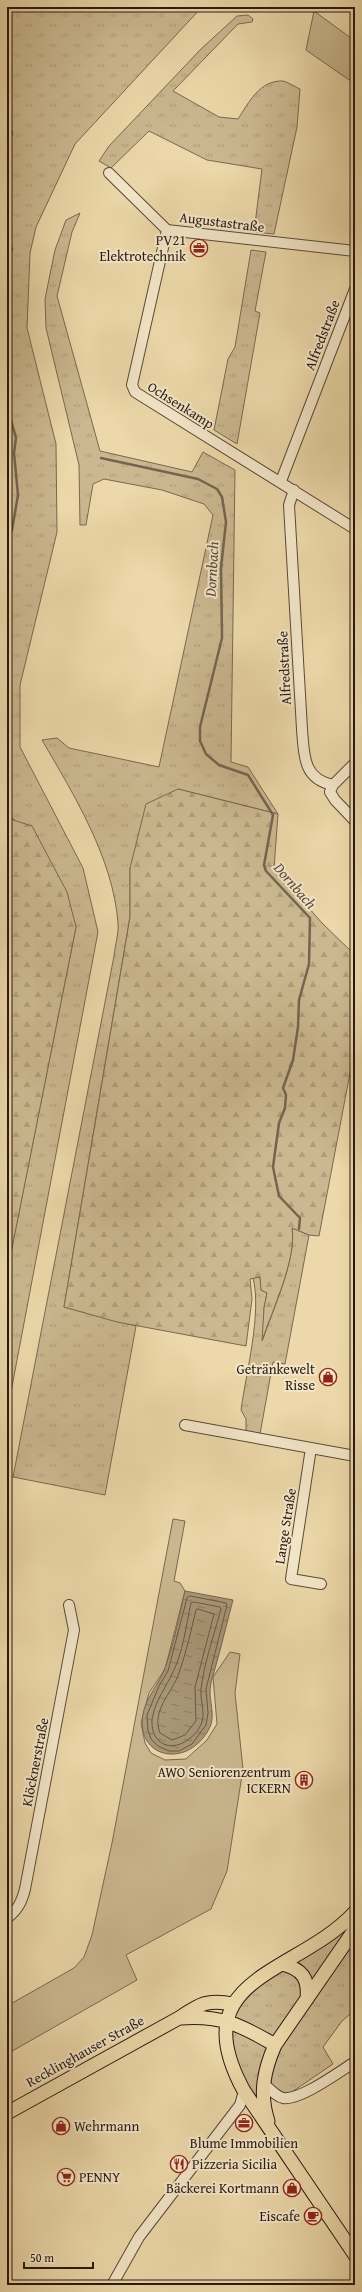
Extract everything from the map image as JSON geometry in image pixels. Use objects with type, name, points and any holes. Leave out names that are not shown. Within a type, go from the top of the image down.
[{"type":"main road","points":[[355,1912],[332,1933],[255,1982],[233,2004],[226,2020],[226,2039],[230,2061],[244,2091],[355,2254]]},
{"type":"main road","points":[[271,2132],[264,2110],[263,2083],[266,2065],[275,2045],[355,1929]]},
{"type":"main road","points":[[282,1964],[299,1971],[305,1976],[307,1983],[307,1999]]},
{"type":"main road","name":"Recklinghauser Straße","points":[[7,2113],[179,2018],[201,2003],[210,2001],[233,2004]]},
{"type":"main road","name":"Recklinghauser Straße","points":[[179,2018],[202,2016],[226,2020],[240,2025],[275,2045]]},
{"type":"street","name":"Augustastraße","points":[[109,173],[167,230],[355,251]]},
{"type":"street","name":"Ochsenkamp","points":[[167,230],[132,384],[133,388],[150,403],[281,481],[355,529]]},
{"type":"street","name":"Alfredstraße","points":[[281,481],[355,289]]},
{"type":"street","name":"Alfredstraße","points":[[294,490],[289,505],[303,744],[309,771],[317,780],[333,785]]},
{"type":"street","points":[[355,763],[333,785],[330,792],[334,800],[355,821]]},
{"type":"street","points":[[185,1425],[355,1456]]},
{"type":"street","name":"Lange Straße","points":[[311,1448],[291,1579],[320,1584]]},
{"type":"street","name":"Klöcknerstraße","points":[[7,1918],[14,1913],[22,1902],[25,1889],[74,1630],[69,1605]]},
{"type":"street","points":[[263,2083],[274,2094],[283,2098],[297,2096],[355,2062]]},
{"type":"street","points":[[112,2285],[139,2237],[240,2105],[244,2091]]},
{"type":"green space","points":[[7,7],[202,7],[75,144],[36,227],[30,253],[27,328],[56,444],[57,532],[20,685],[20,747],[83,868],[98,932],[7,1413],[7,1251],[11,1252],[76,927],[13,818],[7,818],[7,255],[13,250],[7,231]]},
{"type":"green space","points":[[314,11],[355,41],[355,84],[306,50]]},
{"type":"green space","points":[[248,15],[253,19],[252,22],[238,24],[173,91],[219,117],[238,119],[256,93],[268,84],[283,81],[300,89],[297,127],[274,234],[254,232],[262,169],[207,160],[149,131],[111,168],[99,161],[109,146],[201,49],[237,16]]},
{"type":"green space","points":[[80,213],[72,232],[57,296],[100,451],[192,472],[203,452],[235,470],[231,762],[248,767],[278,814],[178,789],[130,868],[130,917],[64,1307],[136,1326],[105,1495],[13,1477],[114,956],[118,927],[115,899],[109,875],[100,851],[79,805],[42,740],[57,738],[69,748],[159,767],[213,515],[204,504],[162,490],[104,479],[93,484],[86,525],[80,525],[79,465],[46,328],[45,299],[55,250],[66,220]]},
{"type":"green space","points":[[251,250],[266,252],[255,311],[260,313],[237,444],[214,430],[228,359],[235,347]]},
{"type":"green space","points":[[178,789],[278,814],[274,868],[322,923],[355,955],[355,1047],[319,1236],[309,1235],[292,1228],[293,1240],[291,1254],[283,1284],[262,1341],[264,1308],[267,1293],[261,1290],[260,1277],[250,1279],[252,1299],[246,1346],[117,1322],[64,1307],[130,917],[130,868],[146,804]]},
{"type":"green space","points":[[7,818],[32,826],[67,892],[76,927],[11,1253],[7,1251]]},
{"type":"green space","points":[[292,1228],[309,1235],[285,1364],[273,1362],[260,1434],[246,1431],[246,1419],[241,1410],[256,1308],[253,1278],[260,1277],[261,1290],[267,1293],[264,1308],[263,1339],[288,1268],[293,1240]]},
{"type":"green space","points":[[173,1519],[185,1521],[174,1581],[180,1583],[185,1591],[165,1669],[149,1693],[141,1723],[145,1743],[151,1753],[165,1760],[186,1759],[207,1740],[217,1724],[213,1677],[230,1652],[240,1654],[235,1693],[243,1769],[227,1871],[211,1909],[126,1955],[137,1980],[7,2054],[7,2006],[74,1968],[84,1957],[92,1935],[112,1843]]},
{"type":"green space","points":[[355,1918],[355,2010],[342,2021],[323,2047],[333,2064],[292,2092],[284,2093],[276,2088],[252,2096],[239,2070],[232,2047],[231,2035],[237,2010],[245,1996],[342,1933]]},
{"type":"water","points":[[185,1591],[233,1600],[211,1685],[210,1696],[212,1714],[210,1727],[201,1741],[190,1749],[177,1754],[166,1754],[155,1749],[147,1741],[143,1729],[143,1714],[147,1702],[165,1668],[174,1640]]},
{"type":"waterway","points":[[7,120],[12,133],[7,144]]},
{"type":"waterway","points":[[7,406],[16,438],[14,453],[18,495],[12,530],[7,541]]},
{"type":"waterway","name":"Dornbach","points":[[101,458],[198,479],[217,489],[222,497],[226,522],[221,568],[222,638],[200,727],[200,741],[206,754],[219,765],[248,775],[273,815],[264,865],[266,871],[310,918],[309,964],[299,1000],[298,1027],[293,1060],[283,1088],[286,1095],[285,1108],[279,1123],[273,1167],[279,1196],[300,1218],[299,1229]]},
{"type":"place","name":"PV21 Elektrotechnik","points":[[199,248]]},
{"type":"place","name":"Getränkewelt Risse","points":[[328,1377]]},
{"type":"place","name":"AWO Seniorenzentrum ICKERN","points":[[304,1780]]},
{"type":"place","name":"Blume Immobilien","points":[[244,2123]]},
{"type":"place","name":"Wehrmann","points":[[61,2126]]},
{"type":"place","name":"Pizzeria Sicilia","points":[[179,2164]]},
{"type":"place","name":"PENNY","points":[[66,2177]]},
{"type":"place","name":"Bäckerei Kortmann","points":[[292,2188]]},
{"type":"place","name":"Eiscafe","points":[[313,2216]]}]
